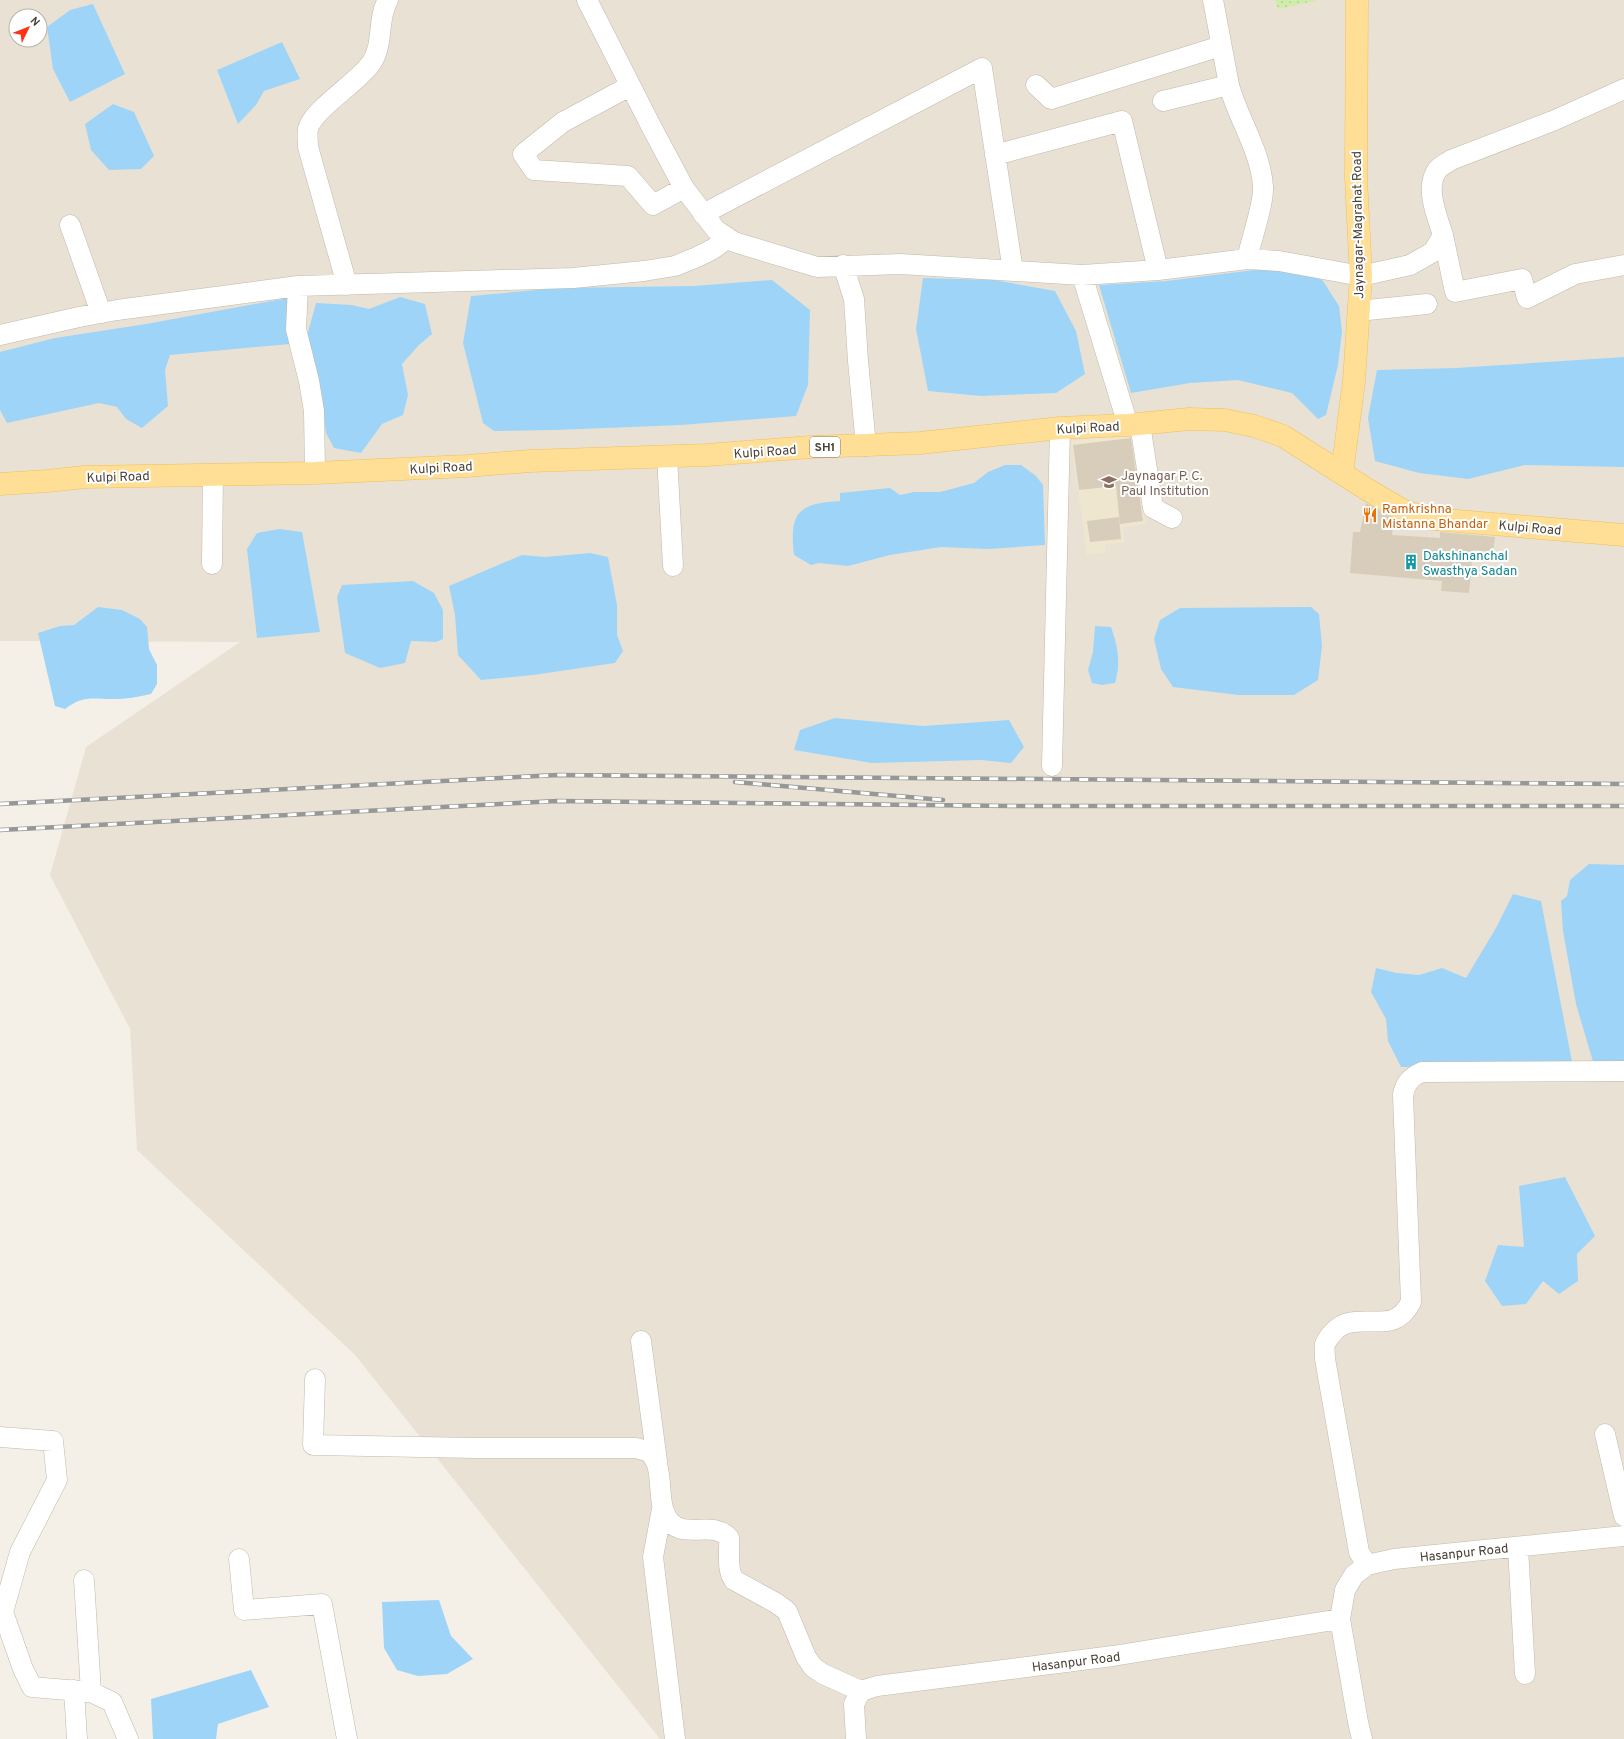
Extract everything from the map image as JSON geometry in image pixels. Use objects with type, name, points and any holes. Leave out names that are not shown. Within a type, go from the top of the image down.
[{"type":"main road","name":"Jaynagar-Magrahat Road","points":[[1342,473],[1354,380],[1360,276],[1356,178],[1356,0]]},
{"type":"main road","name":"Kulpi Road","points":[[0,484],[85,477],[315,473],[467,466],[530,461],[866,446],[920,443],[1060,428],[1189,419],[1225,420],[1254,426],[1283,436],[1404,511],[1433,519],[1624,535]]},
{"type":"street","points":[[347,285],[308,147],[308,128],[318,114],[362,74],[372,62],[378,48],[384,6],[388,0]]},
{"type":"street","points":[[587,0],[630,86],[684,188],[716,230],[734,242],[817,267],[900,264],[1082,275],[1158,270],[1247,259],[1279,261],[1360,276],[1410,265],[1433,252],[1442,235]]},
{"type":"street","points":[[1214,0],[1221,46],[1232,97],[1259,161],[1263,188],[1247,259]]},
{"type":"street","points":[[1036,85],[1051,99],[1221,46]]},
{"type":"street","points":[[703,214],[982,68],[1013,271]]},
{"type":"street","points":[[1163,101],[1229,85]]},
{"type":"street","points":[[630,86],[563,122],[523,154],[534,170],[628,176],[653,204],[684,188]]},
{"type":"street","points":[[1624,89],[1555,120],[1450,160],[1438,169],[1431,185],[1435,212],[1442,235],[1455,292],[1522,279],[1527,298],[1575,274],[1624,265]]},
{"type":"street","points":[[995,155],[1122,121],[1158,270]]},
{"type":"street","points":[[70,225],[101,313]]},
{"type":"street","points":[[0,335],[101,313],[298,286],[573,278],[644,271],[675,266],[713,249],[728,238]]},
{"type":"street","points":[[843,265],[854,299],[866,446]]},
{"type":"street","points":[[1082,275],[1134,424],[1153,508],[1172,518]]},
{"type":"street","points":[[298,286],[296,329],[309,381],[314,411],[315,473]]},
{"type":"street","points":[[1358,311],[1427,304]]},
{"type":"street","points":[[1052,766],[1060,428]]},
{"type":"street","points":[[667,456],[673,566]]},
{"type":"street","points":[[212,564],[213,474]]},
{"type":"street","points":[[1367,1565],[1360,1552],[1325,1359],[1325,1345],[1338,1328],[1348,1323],[1380,1322],[1399,1317],[1406,1311],[1411,1302],[1403,1095],[1405,1087],[1410,1080],[1422,1072],[1624,1071]]},
{"type":"street","points":[[641,1341],[662,1509],[653,1557],[675,1739]]},
{"type":"street","points":[[315,1379],[313,1445],[475,1448],[636,1448],[647,1451],[657,1461]]},
{"type":"street","points":[[1604,1434],[1624,1516]]},
{"type":"street","points":[[0,1436],[53,1441],[57,1480],[20,1552],[3,1612],[23,1669],[32,1687],[82,1691],[112,1702],[128,1739]]},
{"type":"street","points":[[662,1509],[670,1522],[681,1529],[715,1530],[724,1532],[729,1538],[729,1567],[730,1575],[734,1580],[776,1602],[787,1612],[806,1657],[813,1667],[823,1674],[861,1691],[854,1704],[856,1739]]},
{"type":"street","name":"Hasanpur Road","points":[[1362,1739],[1340,1619],[1345,1590],[1354,1575],[1367,1565],[1394,1559],[1624,1536]]},
{"type":"street","points":[[1518,1547],[1525,1674]]},
{"type":"street","points":[[240,1559],[244,1610],[322,1604],[347,1739]]},
{"type":"street","points":[[77,1739],[82,1691],[84,1580]]},
{"type":"street","name":"Hasanpur Road","points":[[861,1691],[877,1686],[1113,1656],[1340,1619]]},
{"type":"shaded area","points":[[0,0],[1624,0],[1624,1739],[660,1739],[355,1355],[137,1150],[130,1029],[50,875],[86,747],[240,642],[0,641]]},
{"type":"shaded area","name":"Jaynagar P. C. Paul Institution","points":[[1134,433],[1146,524],[1123,527],[1125,542],[1105,545],[1106,552],[1087,555],[1071,441]]},
{"type":"green space","points":[[1275,0],[1319,0],[1278,9]]},
{"type":"water","points":[[93,4],[125,74],[70,102],[53,69],[48,26],[70,10]]},
{"type":"water","points":[[282,42],[300,79],[264,91],[256,105],[238,124],[217,70]]},
{"type":"water","points":[[113,104],[134,112],[154,156],[141,169],[109,170],[91,150],[85,124]]},
{"type":"water","points":[[1279,267],[1310,272],[1323,281],[1339,306],[1342,331],[1338,365],[1326,415],[1318,419],[1292,393],[1238,380],[1190,383],[1131,393],[1099,285],[1166,281]]},
{"type":"water","points":[[923,278],[994,280],[1055,291],[1076,331],[1085,374],[1056,393],[981,396],[928,391],[916,329]]},
{"type":"water","points":[[772,280],[810,310],[808,385],[796,416],[681,425],[555,430],[494,431],[483,423],[463,343],[471,296],[558,288],[694,286]]},
{"type":"water","points":[[400,297],[425,304],[432,334],[419,345],[402,364],[408,395],[403,415],[382,424],[361,453],[334,448],[326,433],[322,400],[307,336],[316,303],[352,305],[369,309]]},
{"type":"water","points":[[288,298],[290,344],[170,355],[165,370],[168,406],[142,428],[126,419],[117,407],[99,403],[7,423],[0,410],[0,352],[55,338],[146,324]]},
{"type":"water","points":[[1624,357],[1624,467],[1525,465],[1468,479],[1419,473],[1375,461],[1368,418],[1377,370],[1456,368]]},
{"type":"water","points":[[1005,465],[1021,465],[1036,476],[1043,485],[1045,545],[988,549],[941,547],[890,555],[848,566],[819,563],[811,565],[794,555],[793,529],[795,520],[799,513],[814,504],[840,501],[840,493],[890,488],[900,495],[914,492],[940,492],[974,483],[988,472]]},
{"type":"water","points":[[279,529],[302,532],[320,632],[257,638],[247,549],[257,533]]},
{"type":"water","points":[[590,553],[608,557],[617,605],[617,635],[623,651],[615,663],[533,675],[481,680],[458,655],[455,615],[449,586],[522,555],[545,557]]},
{"type":"water","points":[[413,581],[434,593],[443,610],[443,639],[436,642],[411,641],[405,663],[380,668],[345,653],[337,597],[342,585]]},
{"type":"water","points":[[98,607],[122,610],[140,619],[147,627],[149,649],[157,665],[157,684],[151,694],[123,699],[93,698],[77,702],[65,709],[55,706],[38,633],[60,626],[74,625]]},
{"type":"water","points":[[1311,607],[1319,614],[1322,646],[1318,680],[1294,695],[1238,695],[1173,687],[1161,669],[1154,639],[1160,620],[1180,608]]},
{"type":"water","points":[[1095,626],[1111,627],[1118,655],[1118,669],[1115,683],[1102,685],[1092,683],[1088,670],[1093,652]]},
{"type":"water","points":[[835,718],[923,726],[1009,720],[1024,747],[1011,763],[981,760],[872,763],[794,750],[800,730]]},
{"type":"water","points":[[1589,864],[1624,865],[1624,1066],[1594,1065],[1576,1004],[1563,931],[1561,901],[1567,896],[1570,880]]},
{"type":"water","points":[[1513,894],[1541,901],[1573,1067],[1401,1067],[1388,1041],[1386,1019],[1371,992],[1376,968],[1397,973],[1419,975],[1442,968],[1466,978],[1496,928]]},
{"type":"water","points":[[1565,1177],[1595,1236],[1577,1254],[1578,1281],[1559,1294],[1543,1281],[1526,1304],[1502,1306],[1485,1281],[1498,1245],[1524,1247],[1519,1186]]},
{"type":"water","points":[[439,1600],[451,1636],[473,1659],[447,1674],[418,1676],[397,1670],[384,1648],[382,1602]]},
{"type":"water","points":[[251,1670],[269,1707],[218,1724],[216,1739],[153,1739],[151,1699]]},
{"type":"building","name":"Jaynagar P. C. Paul Institution","points":[[1131,438],[1143,521],[1120,524],[1116,486],[1079,490],[1073,445]]},
{"type":"building","name":"Dakshinanchal Swasthya Sadan","points":[[1366,503],[1394,519],[1392,535],[1440,538],[1440,532],[1495,537],[1493,552],[1473,550],[1469,593],[1441,591],[1442,581],[1350,573],[1353,532],[1360,532]]},
{"type":"building","points":[[1119,517],[1121,539],[1090,542],[1087,521]]},
{"type":"railway","points":[[0,804],[557,775],[1624,784]]},
{"type":"railway","points":[[735,782],[943,800]]},
{"type":"railway","points":[[0,830],[557,801],[1012,806],[1624,806]]},
{"type":"place","name":"Jaynagar P. C. Paul Institution","points":[[1109,482]]},
{"type":"place","name":"Ramkrishna Mistanna Bhandar","points":[[1370,515]]},
{"type":"place","name":"Dakshinanchal Swasthya Sadan","points":[[1411,562]]}]
